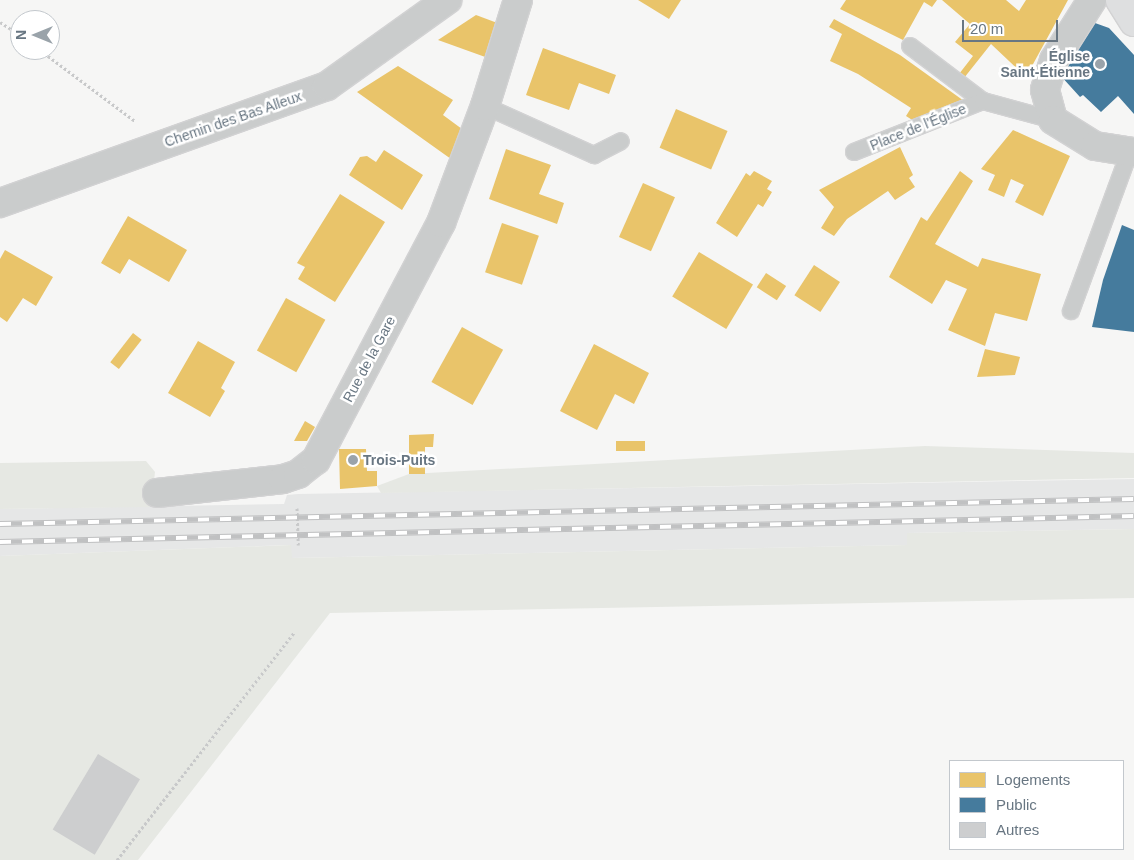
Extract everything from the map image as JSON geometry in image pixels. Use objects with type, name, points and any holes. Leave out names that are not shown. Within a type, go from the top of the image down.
[{"type":"street","name":"Chemin des Bas Alleux","points":[[0,203],[327,86],[446,0]]},
{"type":"street","name":"Rue de la Gare","points":[[157,493],[283,479],[298,474],[316,460],[441,223],[485,106],[518,0]]},
{"type":"street","points":[[1054,120],[1045,90],[1054,60],[1092,0]]},
{"type":"street","points":[[1120,0],[1134,22]]},
{"type":"street","name":"Place de l'Église","points":[[1054,120],[1095,146],[1132,152]]},
{"type":"lane","name":"Place de l'Église","points":[[910,46],[983,101],[1054,120]]},
{"type":"lane","name":"Place de l'Église","points":[[854,152],[983,101]]},
{"type":"lane","points":[[485,106],[594,154],[621,142]]},
{"type":"lane","points":[[1071,311],[1132,152]]},
{"type":"path","points":[[53,60],[164,143]]},
{"type":"path","points":[[296,508],[298,545]]},
{"type":"path","points":[[117,860],[294,633]]},
{"type":"shaded area","points":[[925,446],[1134,453],[1134,478],[381,493],[377,486],[409,474]]},
{"type":"shaded area","points":[[146,461],[155,472],[151,507],[0,509],[0,463]]},
{"type":"shaded area","points":[[1134,479],[1134,529],[907,533],[908,545],[291,558],[290,545],[0,556],[0,509],[284,504],[287,495],[298,494]]},
{"type":"shaded area","points":[[1134,529],[1134,598],[330,613],[138,860],[0,860],[0,556],[291,545],[292,558],[907,545],[907,533]]},
{"type":"building: Logements","points":[[638,0],[681,0],[669,19]]},
{"type":"building: Logements","points":[[846,0],[937,0],[932,7],[924,2],[903,40],[840,9]]},
{"type":"building: Logements","points":[[942,0],[1006,0],[1019,11],[1026,0],[1068,0],[1026,77],[991,44],[964,78],[959,74],[973,56],[955,42],[970,24]]},
{"type":"building: Logements","points":[[476,15],[500,24],[488,58],[438,40]]},
{"type":"building: Logements","points":[[834,19],[900,55],[964,101],[917,123],[906,116],[911,108],[858,74],[830,61],[842,34],[829,27]]},
{"type":"building: Logements","points":[[543,48],[616,75],[609,94],[579,83],[569,110],[526,95]]},
{"type":"building: Logements","points":[[398,66],[453,100],[443,115],[462,129],[451,159],[357,92]]},
{"type":"building: Logements","points":[[676,109],[728,131],[711,170],[660,148]]},
{"type":"building: Logements","points":[[1013,130],[1070,156],[1043,216],[1015,202],[1024,185],[1011,179],[1004,197],[988,190],[995,175],[981,169]]},
{"type":"building: Logements","points":[[900,147],[913,175],[909,178],[915,187],[895,200],[888,191],[847,219],[834,236],[821,228],[834,207],[819,190]]},
{"type":"building: Logements","points":[[506,149],[551,165],[539,194],[564,203],[557,224],[489,199]]},
{"type":"building: Logements","points":[[384,150],[423,175],[402,210],[349,175],[360,157],[367,156],[376,162]]},
{"type":"building: Logements","points":[[754,171],[772,181],[767,189],[772,192],[763,207],[758,204],[737,237],[716,223],[746,173],[750,176]]},
{"type":"building: Logements","points":[[960,171],[973,181],[935,244],[978,267],[982,258],[1041,274],[1027,321],[995,313],[985,346],[948,330],[967,289],[946,280],[932,304],[889,277],[921,217],[927,221]]},
{"type":"building: Logements","points":[[643,183],[675,197],[651,251],[619,237]]},
{"type":"building: Logements","points":[[340,194],[385,222],[335,302],[298,279],[305,267],[297,263]]},
{"type":"building: Logements","points":[[128,216],[187,250],[169,282],[129,259],[120,274],[101,263]]},
{"type":"building: Logements","points":[[502,223],[539,236],[522,285],[485,272]]},
{"type":"building: Logements","points":[[5,250],[53,277],[36,306],[23,298],[7,322],[0,317],[0,259]]},
{"type":"building: Logements","points":[[699,252],[753,284],[726,329],[672,297]]},
{"type":"building: Logements","points":[[814,265],[840,282],[820,312],[794,295]]},
{"type":"building: Logements","points":[[766,273],[786,286],[777,300],[757,287]]},
{"type":"building: Logements","points":[[286,298],[325,320],[296,372],[257,350]]},
{"type":"building: Logements","points":[[462,327],[503,350],[473,405],[431,382]]},
{"type":"building: Logements","points":[[133,333],[142,340],[119,369],[110,362]]},
{"type":"building: Logements","points":[[198,341],[235,362],[221,388],[225,391],[210,417],[168,393]]},
{"type":"building: Logements","points":[[594,344],[649,373],[634,404],[615,394],[597,430],[560,411]]},
{"type":"building: Logements","points":[[985,349],[1020,357],[1015,375],[977,377]]},
{"type":"building: Logements","points":[[305,421],[315,427],[307,441],[294,441]]},
{"type":"building: Logements","points":[[434,434],[433,447],[425,447],[425,474],[409,474],[409,435]]},
{"type":"building: Logements","points":[[616,441],[645,441],[645,451],[616,451]]},
{"type":"building: Logements","name":"Trois-Puits","points":[[339,449],[366,449],[367,471],[377,471],[377,486],[340,489]]},
{"type":"building: Public","name":"Église Saint-Étienne","points":[[1095,23],[1109,28],[1134,55],[1134,114],[1118,96],[1101,112],[1083,95],[1080,97],[1060,75],[1088,24]]},
{"type":"building: Public","points":[[1122,225],[1134,230],[1134,332],[1092,327],[1103,280]]},
{"type":"building: Autres","points":[[98,754],[140,779],[95,855],[53,829]]},
{"type":"railway","points":[[0,524],[1134,499]]},
{"type":"railway","points":[[0,542],[1134,516]]},
{"type":"place","name":"Église Saint-Étienne","points":[[1100,64]]},
{"type":"place","name":"Trois-Puits","points":[[353,460]]}]
